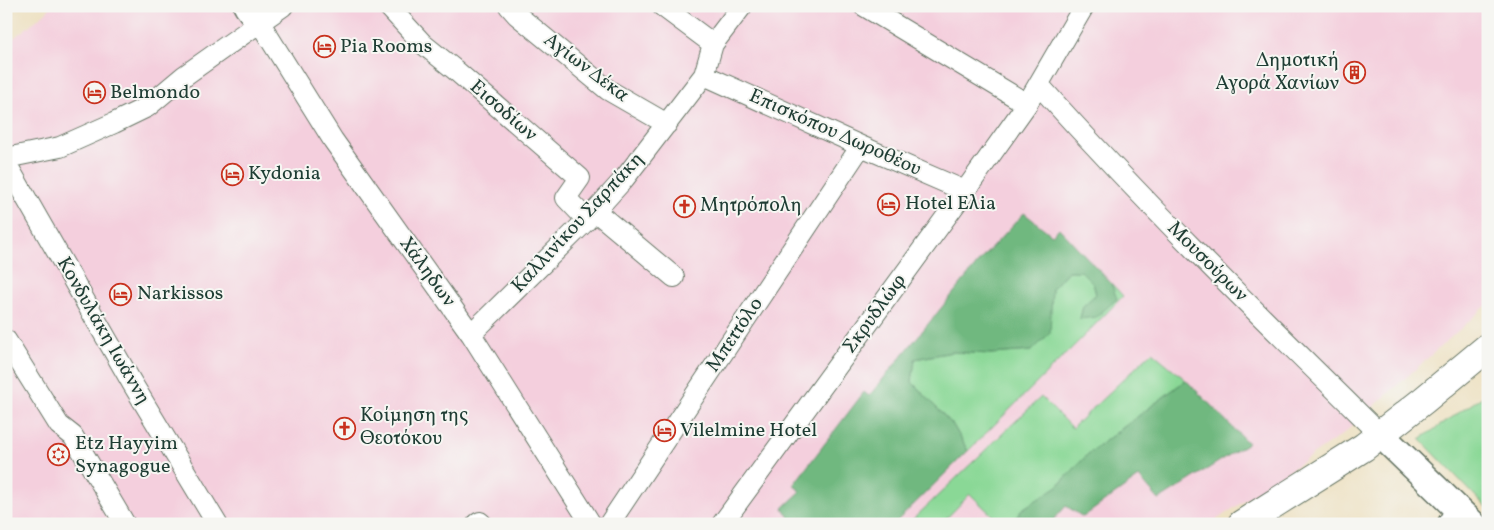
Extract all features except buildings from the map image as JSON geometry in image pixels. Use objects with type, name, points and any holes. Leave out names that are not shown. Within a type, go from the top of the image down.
[{"type":"main road","points":[[1242,524],[1364,447],[1488,347]]},
{"type":"street","points":[[6,158],[60,147],[147,107],[253,14],[283,6]]},
{"type":"street","name":"Εισοδίων","points":[[388,6],[423,44],[580,178],[566,198],[591,215]]},
{"type":"street","name":"Αγίων Δέκα","points":[[509,6],[517,15],[608,90],[667,124]]},
{"type":"street","points":[[662,6],[713,44]]},
{"type":"street","name":"Καλλινίκου Σαρπάκη","points":[[471,334],[591,215],[624,179],[704,75],[713,44],[742,6]]},
{"type":"street","points":[[864,6],[1027,104]]},
{"type":"street","name":"Σκρυδλώφ","points":[[722,524],[1027,104],[1084,6]]},
{"type":"street","name":"Χάληδων","points":[[253,14],[333,140],[471,334],[591,524]]},
{"type":"street","name":"Επισκόπου Δωροθέου","points":[[704,75],[965,191]]},
{"type":"street","name":"Μουσούρων","points":[[1039,85],[1075,126],[1208,264],[1380,434]]},
{"type":"street","name":"Μπεττόλο","points":[[609,524],[861,146]]},
{"type":"street","name":"Κονδυλάκη Ιωάννη","points":[[6,163],[132,383],[217,524]]},
{"type":"street","points":[[591,215],[674,277]]},
{"type":"street","points":[[6,340],[58,425],[73,436],[125,524]]},
{"type":"street","points":[[1380,434],[1448,514],[1473,524]]},
{"type":"street","points":[[477,524],[480,522],[482,524]]},
{"type":"shaded area","points":[[52,6],[229,6],[233,9],[238,6],[1488,6],[1488,304],[1342,435],[1210,524],[6,524],[6,44]]},
{"type":"green space","points":[[1024,213],[1052,235],[1059,228],[1111,283],[1117,299],[1096,317],[1080,319],[1083,306],[1096,294],[1093,283],[1081,271],[1068,271],[1052,289],[1050,333],[1032,351],[991,354],[952,352],[915,359],[912,382],[953,425],[968,451],[894,524],[793,524],[783,508],[800,492],[794,484],[864,392],[869,396],[983,257]]},
{"type":"green space","points":[[1068,271],[1081,271],[1093,283],[1096,295],[1083,306],[1080,319],[1116,299],[1111,283],[1123,296],[968,451],[953,425],[912,382],[915,359],[952,352],[991,354],[1032,351],[1050,307],[1052,289]]},
{"type":"green space","points":[[1152,352],[1186,380],[1088,454],[1058,486],[1021,510],[1012,524],[1001,524],[970,494],[941,524],[908,524],[1041,397],[1072,428]]},
{"type":"green space","points":[[1186,380],[1248,443],[1159,500],[1139,477],[1083,517],[1066,506],[1050,524],[1012,524],[1021,510],[1058,486],[1088,454]]},
{"type":"green space","points":[[1488,393],[1488,509],[1420,439]]},
{"type":"place","name":"Pia Rooms","points":[[324,47]]},
{"type":"place","name":"Δημοτική Αγορά Χανίων","points":[[1355,72]]},
{"type":"place","name":"Belmondo","points":[[94,93]]},
{"type":"place","name":"Kydonia","points":[[232,174]]},
{"type":"place","name":"Hotel Eλia","points":[[889,204]]},
{"type":"place","name":"Μητρόπολη","points":[[684,206]]},
{"type":"place","name":"Narkissos","points":[[121,294]]},
{"type":"place","name":"Κοίμηση της Θεοτόκου","points":[[344,428]]},
{"type":"place","name":"Vilelmine Hotel","points":[[664,431]]},
{"type":"place","name":"Etz Hayyim Synagogue","points":[[59,455]]}]
